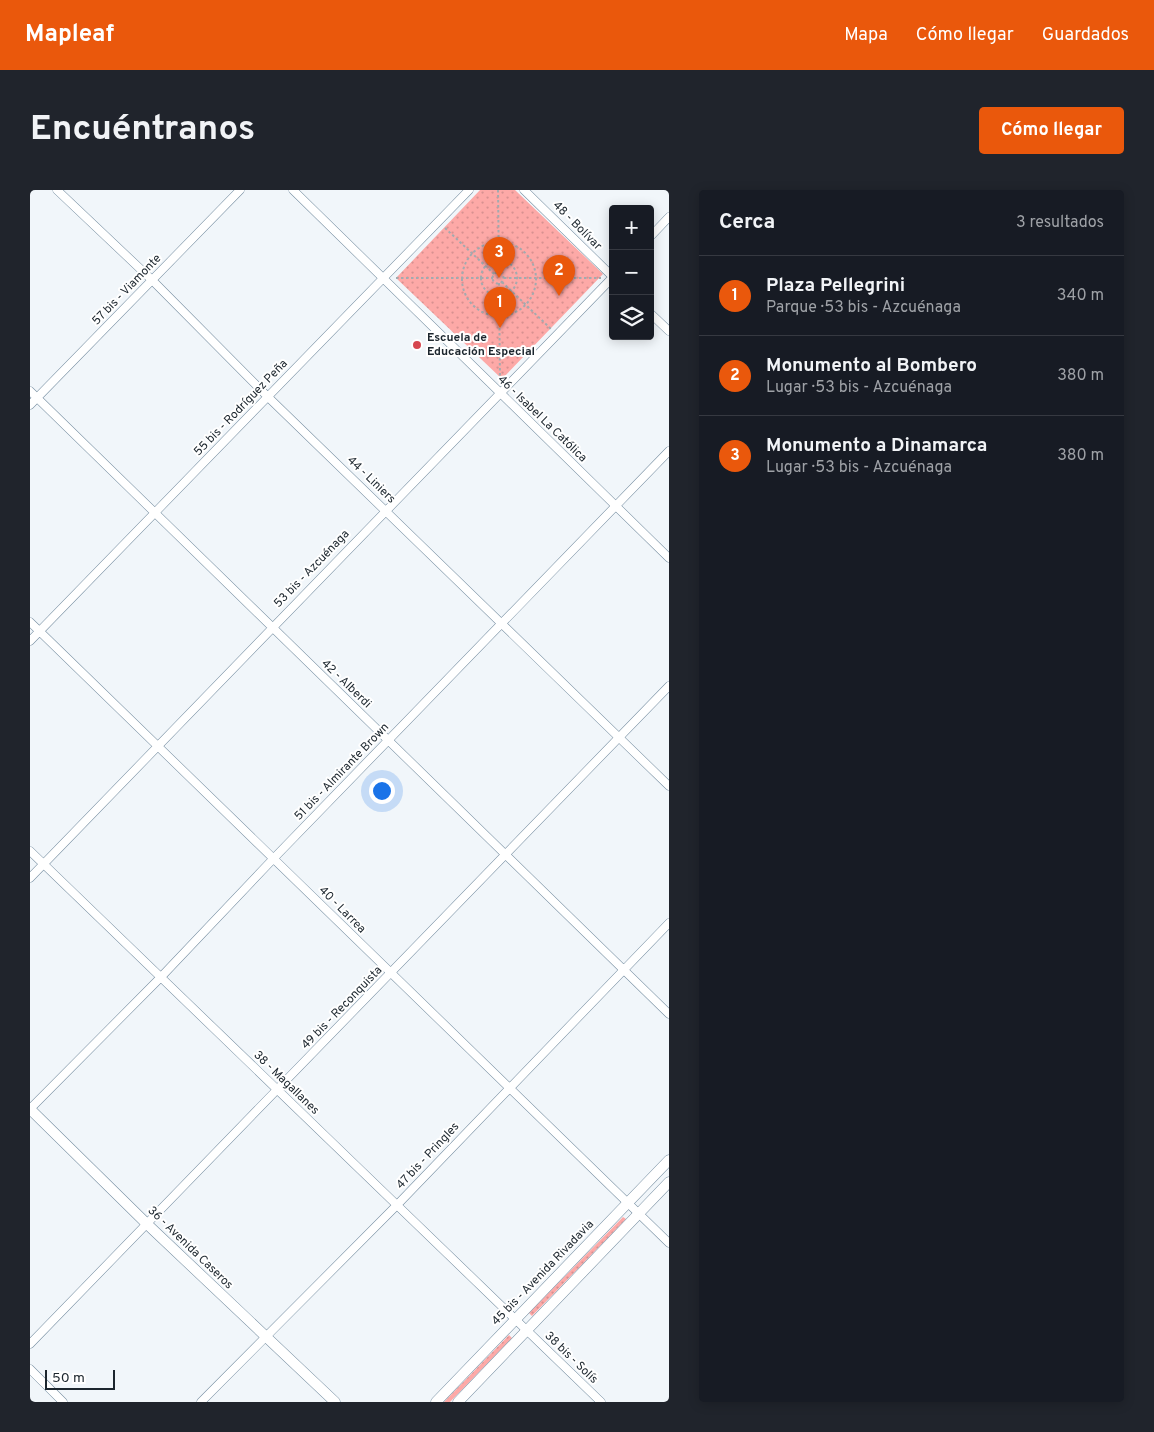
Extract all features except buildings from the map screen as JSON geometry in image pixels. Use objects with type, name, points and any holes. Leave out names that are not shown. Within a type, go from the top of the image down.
[{"type":"main road","name":"36 - Avenida Caseros","points":[[30,1109],[148,1225],[334,1402]]},
{"type":"main road","name":"45 bis - Avenida Rivadavia","points":[[436,1402],[669,1160]]},
{"type":"main road","points":[[458,1402],[669,1182]]},
{"type":"street","name":"44 - Liniers","points":[[57,190],[152,280],[268,397],[669,786]]},
{"type":"street","name":"57 bis - Viamonte","points":[[30,405],[240,190]]},
{"type":"street","name":"46 - Isabel La Católica","points":[[293,190],[669,558]]},
{"type":"street","name":"55 bis - Rodríguez Peña","points":[[30,641],[468,190]]},
{"type":"street","name":"48 - Bolívar","points":[[524,190],[609,273]]},
{"type":"street","points":[[654,233],[669,217]]},
{"type":"street","name":"53 bis - Azcuénaga","points":[[30,878],[609,281]]},
{"type":"street","points":[[654,317],[669,331]]},
{"type":"street","name":"42 - Alberdi","points":[[30,391],[154,514],[669,1014]]},
{"type":"street","name":"51 bis - Almirante Brown","points":[[30,1109],[161,977],[669,451]]},
{"type":"street","name":"40 - Larrea","points":[[30,622],[669,1243]]},
{"type":"street","name":"49 bis - Reconquista","points":[[30,1344],[278,1091],[618,736],[669,686]]},
{"type":"street","name":"38 - Magallanes","points":[[30,851],[526,1330]]},
{"type":"street","name":"47 bis - Pringles","points":[[201,1402],[397,1205],[669,923]]},
{"type":"street","name":"38 bis - Solís","points":[[526,1330],[601,1402]]},
{"type":"street","points":[[30,1370],[63,1402]]},
{"type":"path","points":[[498,190],[498,260],[499,272],[504,278]]},
{"type":"path","points":[[438,221],[494,274]]},
{"type":"path","points":[[508,242],[519,247],[528,255],[534,265],[536,278],[535,289],[525,304],[509,315],[499,316],[484,313],[473,306],[465,296],[462,278],[462,271],[472,253],[484,244],[508,242]]},
{"type":"path","points":[[498,260],[503,260],[513,266],[517,278],[511,291],[499,296],[486,291],[481,278],[485,266],[492,261],[498,260]]},
{"type":"path","points":[[494,274],[499,272]]},
{"type":"path","points":[[493,278],[494,274]]},
{"type":"path","points":[[504,278],[609,277]]},
{"type":"path","points":[[381,278],[493,278],[511,291],[557,334]]},
{"type":"path","points":[[500,393],[499,296],[500,283],[504,278]]},
{"type":"shaded area","points":[[480,190],[515,190],[603,274],[502,379],[396,278]]},
{"type":"shaded area","points":[[623,1217],[626,1219],[532,1316],[529,1313]]},
{"type":"shaded area","points":[[509,1335],[512,1338],[450,1402],[444,1402]]},
{"type":"place","name":"Monumento a Dinamarca","points":[[499,278]]},
{"type":"place","name":"Monumento al Bombero","points":[[559,296]]},
{"type":"place","name":"Plaza Pellegrini","points":[[500,328]]},
{"type":"place","name":"Escuela de Educación Especial","points":[[417,345]]}]
